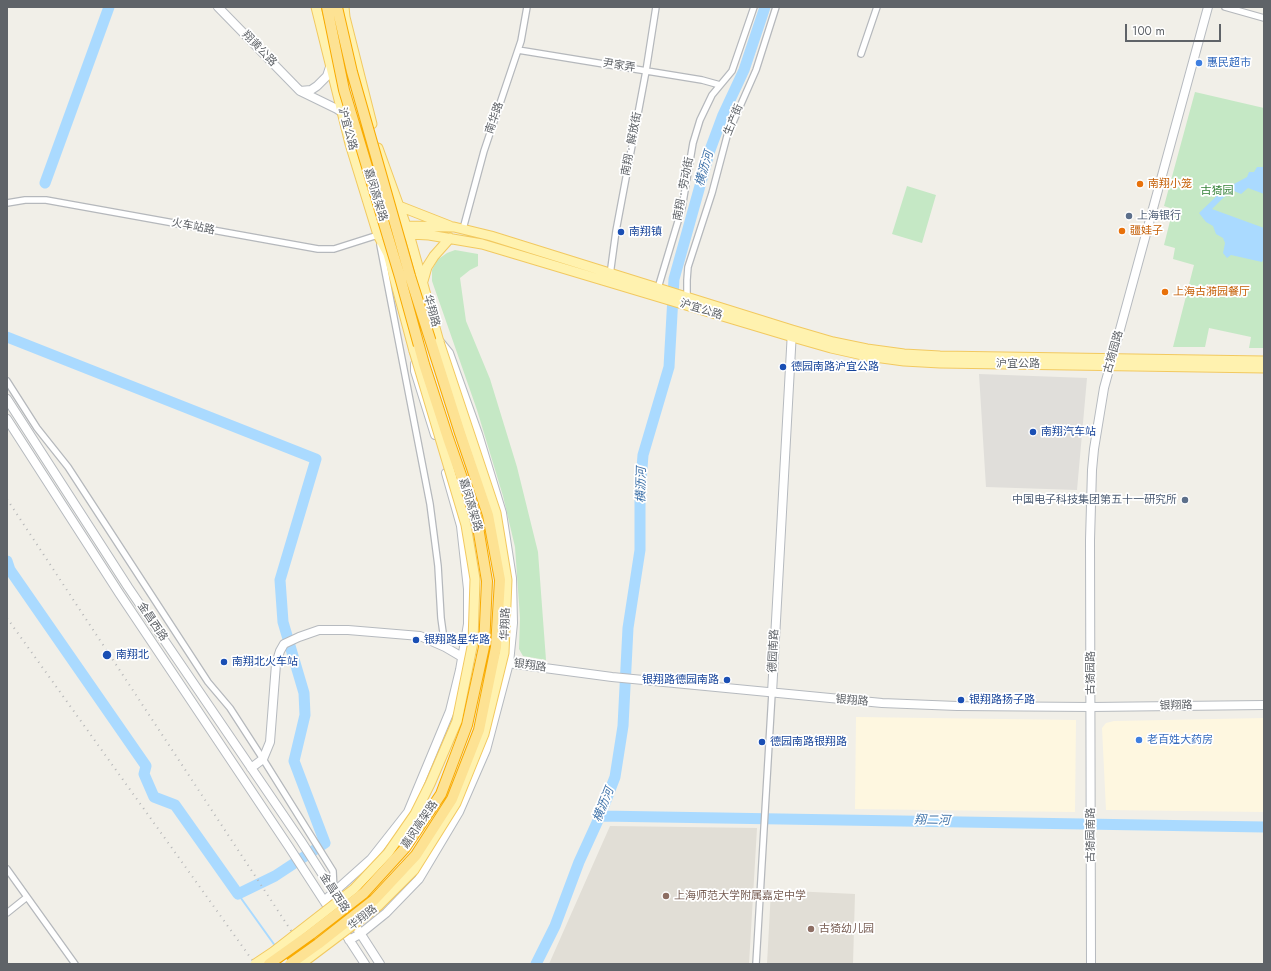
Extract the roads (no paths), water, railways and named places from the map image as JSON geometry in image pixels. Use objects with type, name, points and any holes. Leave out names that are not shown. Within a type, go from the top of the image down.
[{"type":"highway","name":"嘉闵高架路","points":[[269,964],[364,892],[405,848],[441,794],[467,725],[484,647],[487,581],[477,521],[424,364],[400,277],[346,97],[327,7]]},
{"type":"highway","name":"嘉闵高架路","points":[[290,964],[374,900],[416,855],[452,799],[479,730],[496,647],[500,580],[488,515],[455,419],[410,276],[352,72],[337,7]]},
{"type":"main road","name":"沪宜公路","points":[[316,7],[350,144],[378,235],[408,230],[454,227],[491,236],[609,277]]},
{"type":"main road","points":[[344,7],[345,17],[378,147],[408,230]]},
{"type":"main road","points":[[399,206],[454,227]]},
{"type":"main road","points":[[374,221],[408,230]]},
{"type":"main road","name":"沪宜公路","points":[[408,230],[482,244],[609,277],[662,292],[831,348],[867,356],[904,361],[940,363],[1264,361]]},
{"type":"main road","name":"华翔路","points":[[301,964],[378,906],[414,870],[459,796],[484,734],[504,653],[508,580],[496,513],[440,342],[408,230]]},
{"type":"main road","points":[[256,964],[354,889],[388,853],[415,814],[430,784],[457,721],[473,642],[475,579],[466,524],[414,351],[388,254],[378,235]]},
{"type":"main road","points":[[423,282],[427,267],[434,256],[450,238]]},
{"type":"main road","name":"沪宜公路","points":[[1111,362],[1264,368]]},
{"type":"street","name":"翔黄公路","points":[[218,7],[300,91],[343,113]]},
{"type":"street","name":"南华路","points":[[463,229],[484,151],[523,34],[527,7]]},
{"type":"street","name":"南翔 • 解放街","points":[[609,277],[656,7]]},
{"type":"street","name":"南翔 • 劳动街","points":[[662,292],[683,203],[697,131],[708,101],[735,67],[754,7]]},
{"type":"street","name":"生产街","points":[[683,300],[688,267],[712,193],[727,136],[756,70],[776,7]]},
{"type":"street","points":[[861,54],[877,7]]},
{"type":"street","name":"古猗园路","points":[[1091,707],[1090,540],[1092,470],[1101,399],[1208,7]]},
{"type":"street","points":[[1225,7],[1264,18]]},
{"type":"street","name":"尹家弄","points":[[518,50],[702,80],[720,85]]},
{"type":"street","points":[[300,91],[311,90],[317,86],[327,76],[331,64]]},
{"type":"street","name":"火车站路","points":[[7,203],[26,200],[46,200],[318,249],[334,249],[343,247],[378,235]]},
{"type":"street","points":[[378,235],[430,504],[445,648]]},
{"type":"street","name":"德园南路","points":[[756,964],[792,334]]},
{"type":"street","points":[[349,940],[360,934],[386,914],[420,879],[459,812],[486,750],[508,663],[513,623],[512,578],[502,512],[478,434],[449,352],[440,342]]},
{"type":"street","points":[[324,901],[371,859],[408,812],[450,711],[460,670],[468,624],[468,589],[461,526],[415,371],[414,351]]},
{"type":"street","points":[[7,381],[38,428],[68,468],[208,682],[230,708],[263,759],[333,871],[334,892]]},
{"type":"street","name":"金昌西路","points":[[7,399],[128,587],[301,841],[380,964]]},
{"type":"street","name":"金昌西路","points":[[7,419],[118,593],[365,964]]},
{"type":"street","name":"银翔路","points":[[263,759],[270,742],[276,664],[280,651],[284,644],[319,630],[348,630],[420,636],[462,657],[612,677],[882,703],[957,706],[1091,707],[1264,705]]},
{"type":"street","name":"古猗园南路","points":[[1091,707],[1091,964]]},
{"type":"street","points":[[251,768],[263,759]]},
{"type":"street","points":[[7,869],[75,964]]},
{"type":"street","points":[[7,912],[27,897]]},
{"type":"water","points":[[1257,167],[1263,167],[1264,194],[1248,188],[1241,194],[1234,191],[1223,198],[1212,209],[1264,228],[1264,258],[1262,262],[1231,255],[1227,258],[1223,253],[1225,243],[1223,238],[1216,234],[1213,226],[1206,222],[1199,213],[1223,190],[1247,177],[1249,172],[1254,172]]},
{"type":"waterway","points":[[45,183],[109,7]]},
{"type":"waterway","name":"横沥河","points":[[536,964],[555,926],[579,862],[600,816],[615,777],[623,726],[628,628],[640,550],[640,494],[643,455],[669,367],[674,279],[710,150],[723,115],[744,70],[765,7]]},
{"type":"waterway","points":[[7,337],[316,459],[280,580],[283,622],[304,693],[305,715],[294,761],[325,843],[275,876],[238,894],[175,805],[154,797],[144,774],[146,766],[10,570],[7,561]]},
{"type":"waterway","name":"翔二河","points":[[600,816],[1264,827]]},
{"type":"waterway","points":[[238,894],[276,947]]},
{"type":"railway","points":[[7,499],[313,964]]},
{"type":"railway","points":[[7,618],[255,964]]},
{"type":"place","name":"惠民超市","points":[[1199,63]]},
{"type":"place","name":"南翔小笼","points":[[1140,184]]},
{"type":"place","name":"上海银行","points":[[1129,216]]},
{"type":"place","name":"疆娃子","points":[[1122,231]]},
{"type":"place","name":"南翔镇","points":[[621,232]]},
{"type":"place","name":"上海古漪园餐厅","points":[[1165,292]]},
{"type":"place","name":"德园南路沪宜公路","points":[[783,367]]},
{"type":"place","name":"南翔汽车站","points":[[1033,432]]},
{"type":"place","name":"中国电子科技集团第五十一研究所","points":[[1185,500]]},
{"type":"place","name":"银翔路星华路","points":[[416,640]]},
{"type":"place","name":"南翔北","points":[[107,655]]},
{"type":"place","name":"南翔北火车站","points":[[224,662]]},
{"type":"place","name":"银翔路德园南路","points":[[727,680]]},
{"type":"place","name":"银翔路扬子路","points":[[961,700]]},
{"type":"place","name":"老百姓大药房","points":[[1139,740]]},
{"type":"place","name":"德园南路银翔路","points":[[762,742]]},
{"type":"place","name":"上海师范大学附属嘉定中学","points":[[666,896]]},
{"type":"place","name":"古猗幼儿园","points":[[811,929]]},
{"type":"park label","name":"古猗园","points":[[1217,191]]}]
